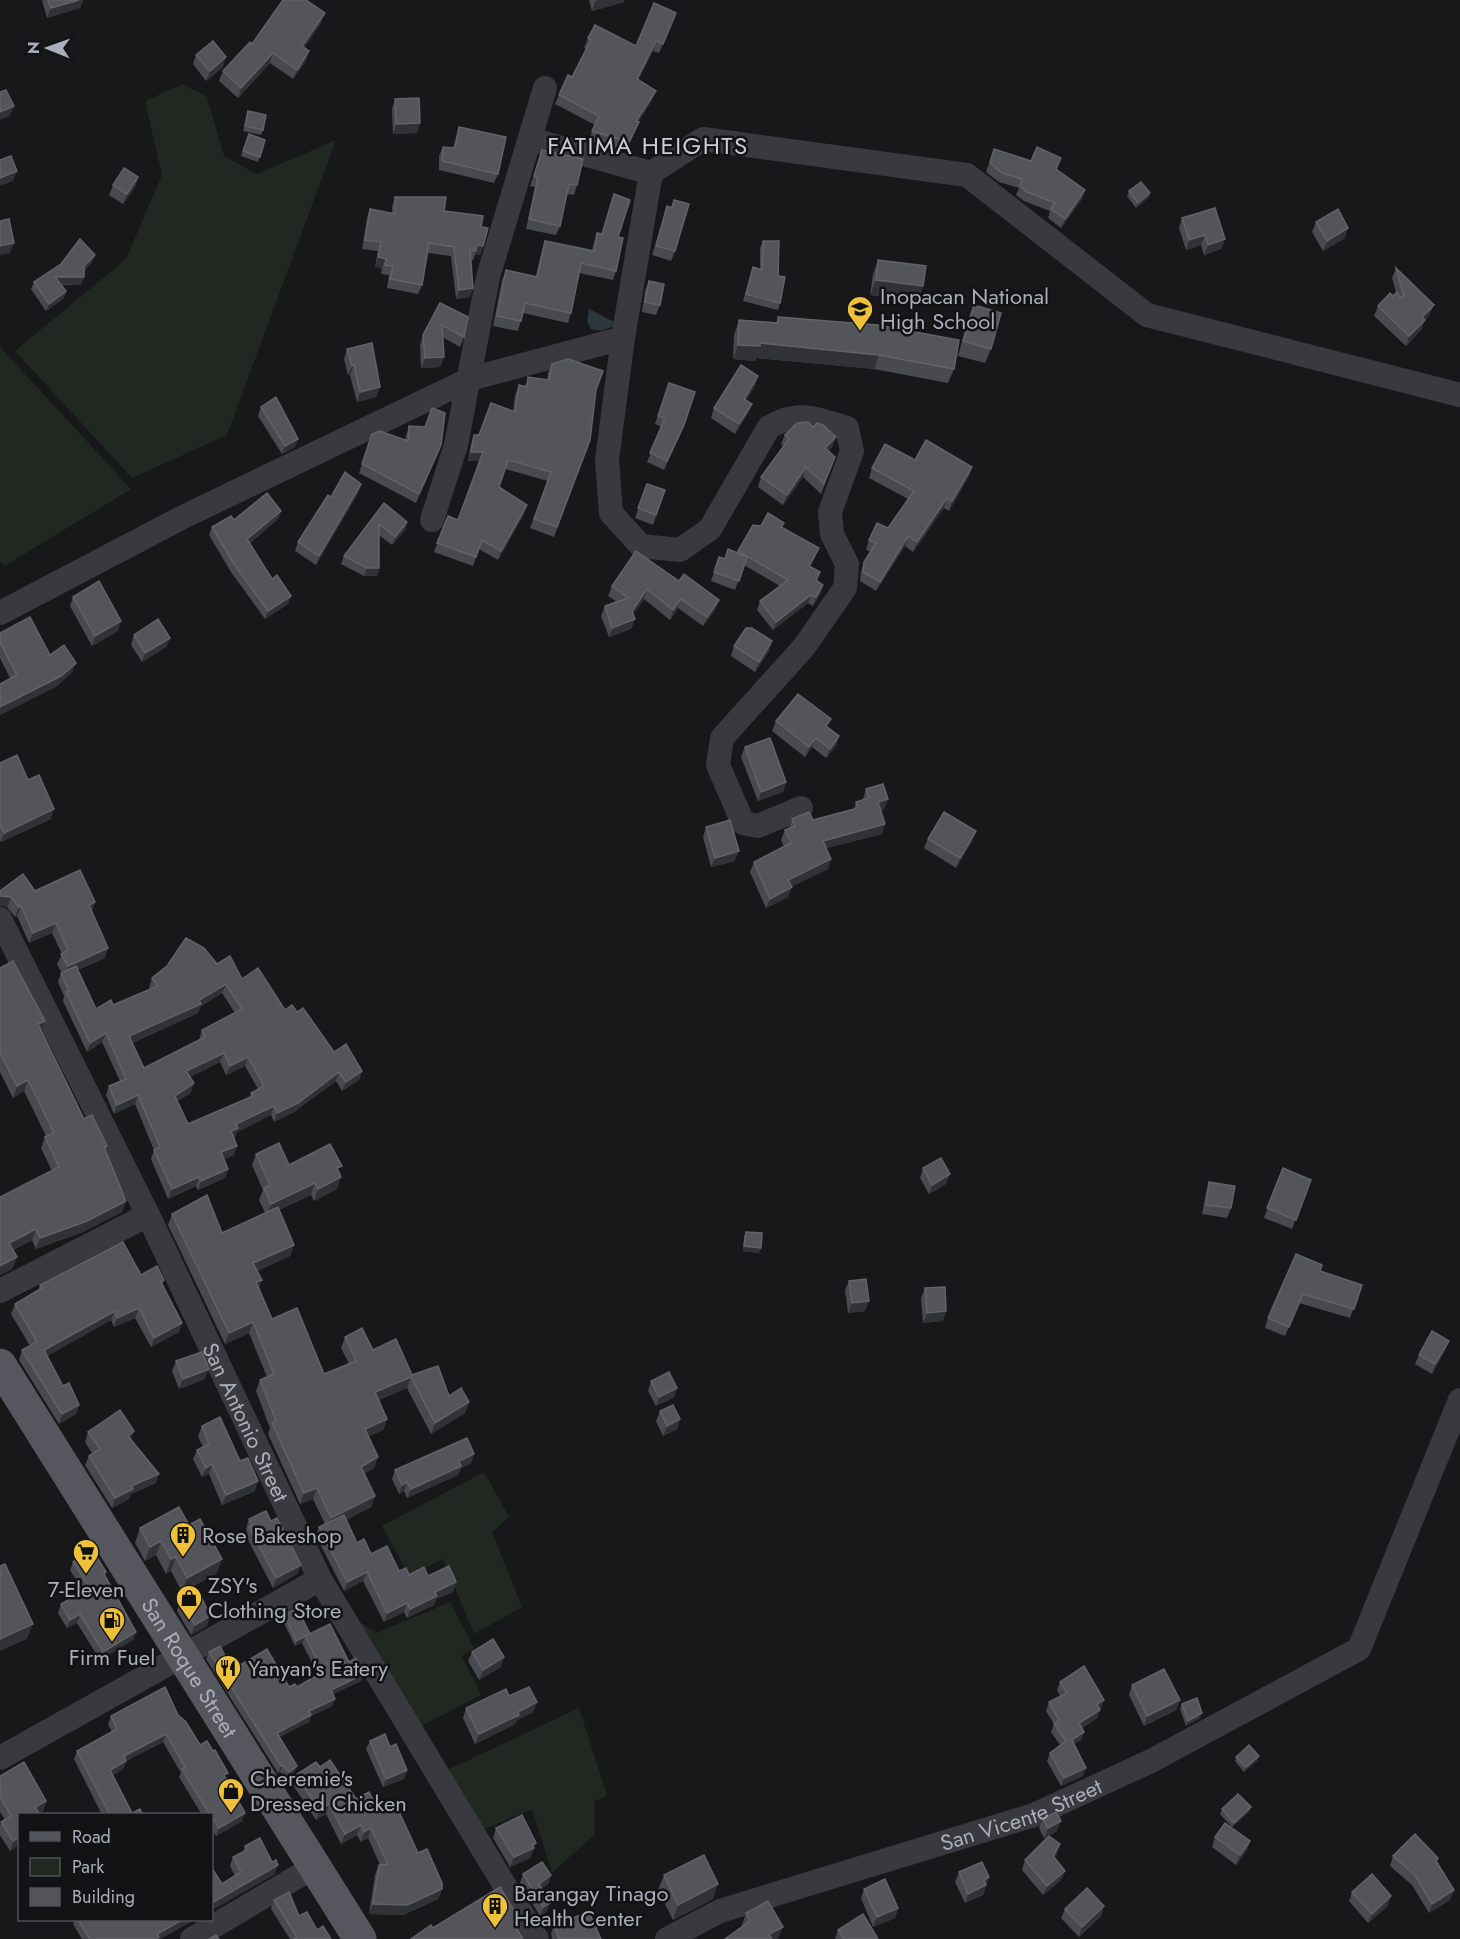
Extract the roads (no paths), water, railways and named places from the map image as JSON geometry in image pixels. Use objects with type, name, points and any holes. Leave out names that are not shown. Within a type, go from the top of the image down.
[{"type":"main road","name":"San Roque Street","points":[[0,1365],[360,1939]]},
{"type":"street","points":[[432,520],[456,445],[488,277],[545,88]]},
{"type":"street","points":[[530,139],[651,173]]},
{"type":"street","points":[[801,808],[758,826],[743,823],[718,765],[722,738],[804,647],[845,588],[847,564],[832,534],[830,512],[852,451],[847,428],[807,415],[786,418],[769,428],[710,530],[680,550],[641,546],[610,513],[607,460],[623,338],[651,173],[703,139],[967,175],[1147,315],[1460,395]]},
{"type":"street","points":[[0,613],[181,518],[470,379],[623,338]]},
{"type":"street","name":"San Antonio Street","points":[[0,919],[7,953],[148,1215],[320,1579],[537,1939]]},
{"type":"street","points":[[0,1291],[148,1215]]},
{"type":"street","name":"San Vicente Street","points":[[667,1939],[720,1911],[1034,1815],[1151,1761],[1359,1649],[1460,1400]]},
{"type":"street","points":[[0,1758],[320,1579]]},
{"type":"street","points":[[192,1939],[314,1867]]},
{"type":"place","name":"Inopacan National High School","points":[[860,332]]},
{"type":"place","name":"Rose Bakeshop","points":[[183,1558]]},
{"type":"place","name":"7-Eleven","points":[[86,1575]]},
{"type":"place","name":"ZSY's Clothing Store","points":[[189,1621]]},
{"type":"place","name":"Firm Fuel","points":[[112,1643]]},
{"type":"place","name":"Yanyan's Eatery","points":[[228,1691]]},
{"type":"place","name":"Cheremie's Dressed Chicken","points":[[231,1814]]},
{"type":"place","name":"Barangay Tinago Health Center","points":[[495,1929]]},
{"type":"district","name":"FATIMA HEIGHTS","points":[[648,145]]}]
